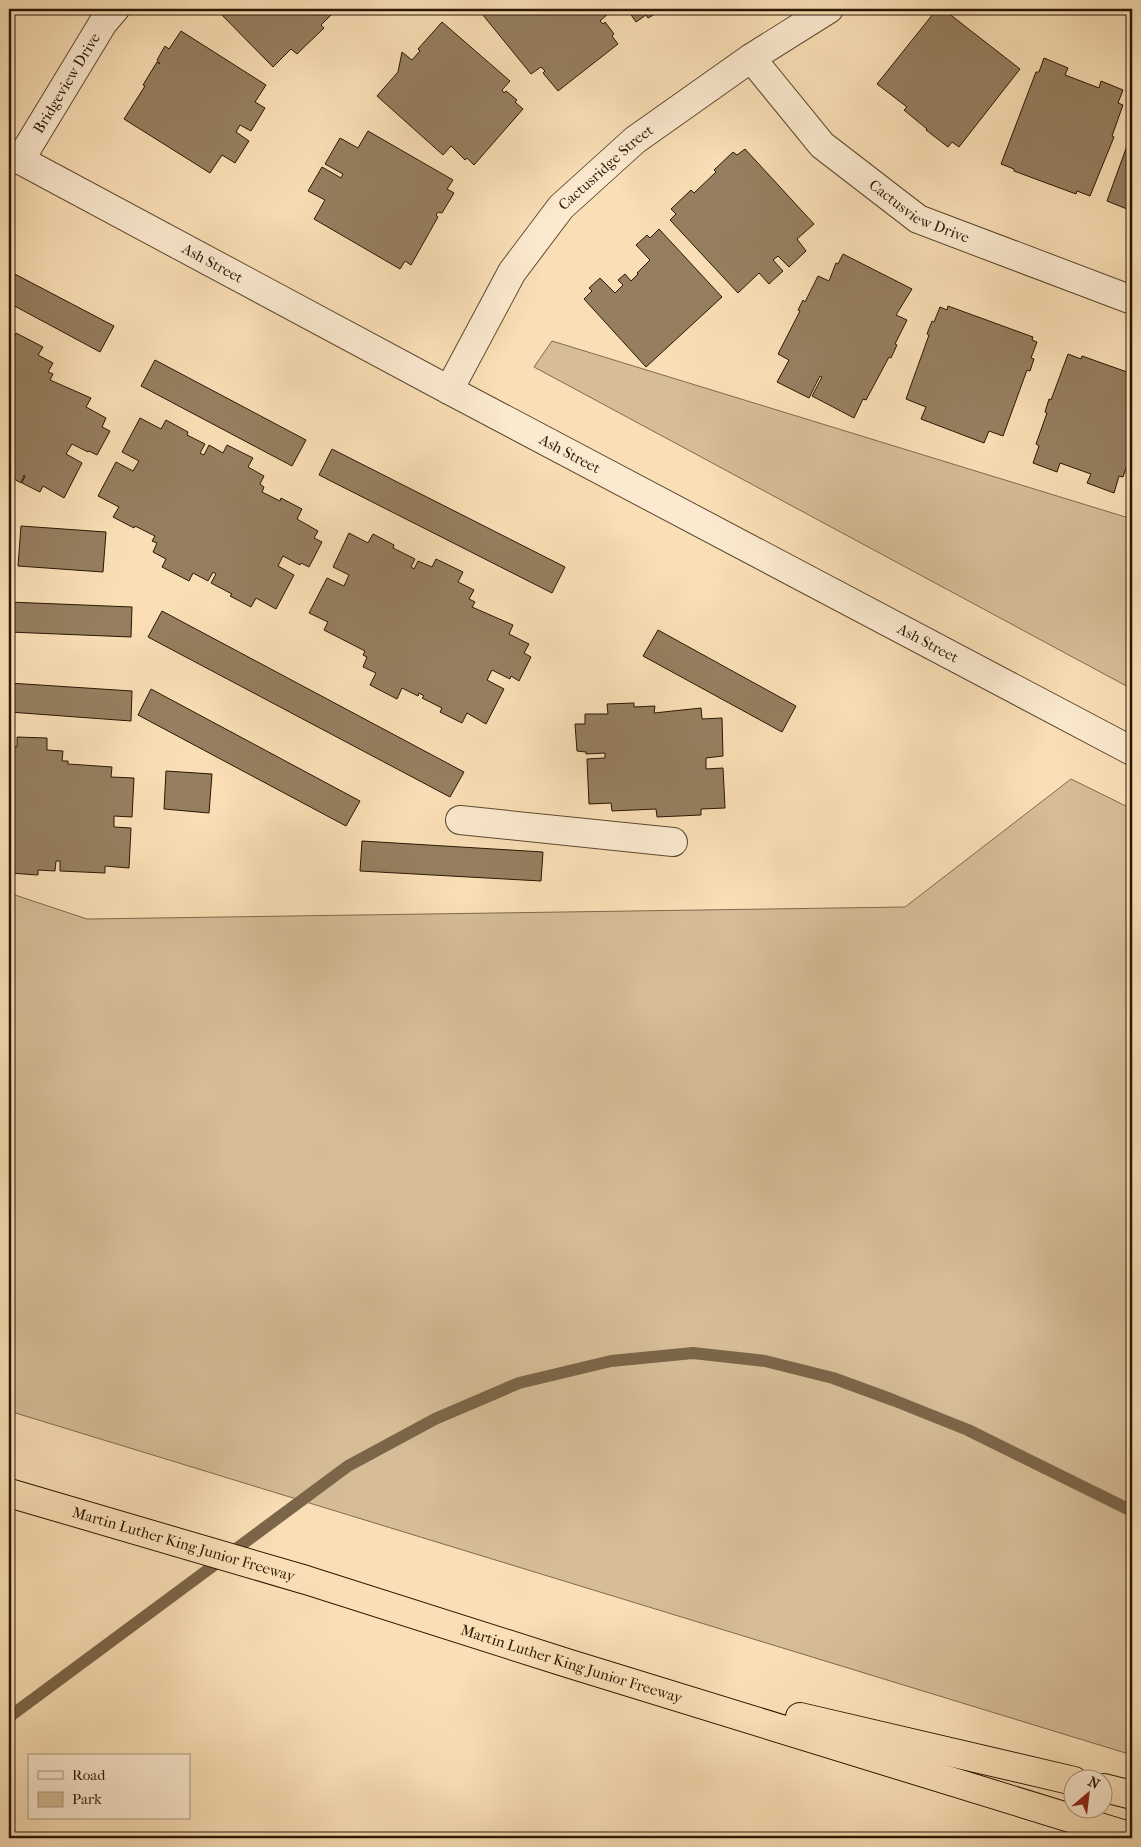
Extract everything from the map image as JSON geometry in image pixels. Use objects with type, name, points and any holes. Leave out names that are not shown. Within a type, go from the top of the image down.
[{"type":"highway","name":"Martin Luther King Junior Freeway","points":[[9,1493],[306,1580],[1132,1837]]},
{"type":"highway","points":[[568,1663],[1064,1779]]},
{"type":"highway","points":[[1114,1790],[1132,1795]]},
{"type":"street","name":"Bridgeview Drive","points":[[14,157],[114,9]]},
{"type":"street","name":"Cactusridge Street","points":[[449,390],[512,272],[561,207],[636,140],[751,58],[829,9]]},
{"type":"street","name":"Cactusview Drive","points":[[751,58],[822,145],[918,219],[1132,300]]},
{"type":"street","name":"Ash Street","points":[[14,157],[449,390],[1132,751]]},
{"type":"street","points":[[460,820],[674,842]]},
{"type":"green space","points":[[552,341],[1132,519],[1132,689],[534,367]]},
{"type":"green space","points":[[1071,779],[1132,809],[1132,1755],[9,1411],[9,893],[87,919],[905,907]]},
{"type":"building","points":[[216,9],[337,9],[321,25],[324,28],[297,54],[291,49],[273,67]]},
{"type":"building","points":[[478,9],[606,9],[609,13],[600,21],[603,24],[605,22],[614,34],[612,36],[618,44],[558,91],[543,73],[545,71],[541,67],[531,74]]},
{"type":"building","points":[[627,9],[662,10],[648,18],[646,15],[636,22]]},
{"type":"building","points":[[937,9],[943,9],[1020,69],[959,147],[952,142],[948,147],[904,110],[907,107],[877,84]]},
{"type":"building","points":[[1123,9],[1132,9],[1132,17]]},
{"type":"building","points":[[442,22],[510,81],[502,90],[517,100],[515,102],[523,109],[474,165],[467,158],[465,160],[451,146],[443,155],[377,96],[398,72],[402,52],[412,60],[420,51],[418,49]]},
{"type":"building","points":[[181,31],[266,85],[255,102],[265,108],[251,131],[240,125],[236,132],[249,141],[235,163],[222,155],[210,173],[124,119],[145,86],[143,85],[157,62],[160,64],[157,60],[165,46],[169,49]]},
{"type":"building","points":[[1044,58],[1068,68],[1065,75],[1099,88],[1101,81],[1123,90],[1118,103],[1123,105],[1112,136],[1114,137],[1090,196],[1077,191],[1076,194],[1014,171],[1014,169],[1001,164],[1036,72],[1039,72]]},
{"type":"building","points":[[368,131],[453,180],[447,189],[454,193],[442,213],[438,212],[436,215],[438,217],[411,265],[405,261],[400,269],[314,219],[325,200],[308,191],[322,167],[341,178],[343,174],[325,164],[340,138],[358,148]]},
{"type":"building","points":[[1132,132],[1132,211],[1107,201]]},
{"type":"building","points":[[745,149],[814,224],[797,239],[806,251],[789,267],[778,256],[773,260],[783,271],[769,284],[759,273],[738,293],[670,220],[676,214],[671,209],[691,190],[694,193],[733,152],[737,155]]},
{"type":"building","points":[[659,229],[722,297],[646,367],[584,299],[592,291],[589,288],[600,278],[615,293],[623,285],[618,280],[625,274],[631,281],[650,260],[636,245],[647,235],[650,238]]},
{"type":"building","points":[[843,254],[912,289],[896,315],[907,320],[895,344],[897,345],[866,400],[863,399],[854,418],[812,396],[822,377],[820,376],[809,398],[777,382],[789,360],[778,354],[800,311],[798,310],[803,300],[805,302],[818,276],[829,281],[836,263],[838,264]]},
{"type":"building","points":[[9,271],[114,326],[100,352],[9,303]]},
{"type":"building","points":[[948,306],[1033,337],[1032,340],[1037,342],[1031,358],[1034,359],[1030,371],[1027,370],[1003,436],[989,431],[984,443],[921,419],[926,407],[906,399],[929,335],[927,334],[932,321],[934,322],[940,307],[947,310]]},
{"type":"building","points":[[16,333],[43,347],[38,355],[53,363],[48,372],[53,374],[50,380],[91,398],[86,407],[106,418],[102,427],[110,431],[97,455],[72,444],[66,454],[82,463],[64,498],[43,486],[40,492],[22,483],[24,475],[21,483],[9,476],[9,340],[12,341]]},
{"type":"building","points":[[1068,354],[1081,359],[1082,356],[1127,372],[1126,375],[1132,377],[1132,450],[1123,477],[1119,476],[1114,493],[1087,483],[1091,474],[1060,463],[1057,472],[1033,463],[1039,446],[1036,444],[1047,413],[1045,412],[1049,399],[1051,400]]},
{"type":"building","points":[[155,360],[306,440],[292,466],[141,386]]},
{"type":"building","points":[[140,418],[161,429],[166,420],[188,432],[187,435],[205,444],[200,453],[204,455],[209,445],[223,453],[227,445],[253,458],[248,467],[264,476],[260,484],[264,487],[262,492],[280,501],[281,498],[302,509],[297,519],[318,531],[314,538],[322,542],[309,567],[301,563],[300,565],[283,556],[278,566],[294,575],[276,609],[256,598],[251,607],[230,596],[232,594],[211,583],[216,574],[213,572],[208,581],[193,573],[189,581],[162,567],[166,559],[153,552],[157,543],[152,541],[155,536],[113,517],[119,507],[98,496],[116,462],[133,471],[139,461],[122,452]]},
{"type":"building","points":[[332,449],[565,567],[552,593],[319,475]]},
{"type":"building","points":[[21,526],[106,532],[103,572],[18,566]]},
{"type":"building","points":[[349,533],[368,543],[373,534],[394,545],[393,548],[415,559],[411,567],[414,569],[418,561],[432,567],[436,559],[463,572],[458,582],[474,590],[469,599],[475,602],[472,607],[513,625],[509,634],[529,644],[524,653],[531,657],[519,681],[511,676],[510,679],[492,670],[487,680],[504,689],[486,724],[467,713],[462,723],[440,712],[442,708],[422,698],[424,696],[419,693],[418,696],[402,688],[397,699],[370,685],[376,673],[363,667],[367,657],[363,655],[365,651],[324,630],[328,622],[309,613],[327,578],[344,586],[349,575],[333,567]]},
{"type":"building","points":[[9,602],[132,607],[131,637],[9,632]]},
{"type":"building","points":[[162,611],[464,772],[450,797],[148,637]]},
{"type":"building","points":[[658,630],[796,706],[782,732],[643,656]]},
{"type":"building","points":[[9,683],[132,691],[131,721],[9,712]]},
{"type":"building","points":[[151,689],[360,801],[346,826],[138,715]]},
{"type":"building","points":[[634,703],[634,707],[655,706],[654,713],[701,708],[702,719],[722,718],[723,756],[706,758],[706,769],[723,768],[725,808],[701,809],[701,815],[657,817],[656,809],[612,811],[611,803],[589,804],[587,759],[605,758],[605,753],[586,754],[586,752],[577,751],[575,724],[585,724],[585,714],[608,714],[607,704]]},
{"type":"building","points":[[17,737],[47,738],[47,750],[63,751],[62,761],[68,761],[68,764],[112,767],[111,777],[134,778],[132,817],[114,816],[114,827],[131,828],[129,868],[105,866],[105,873],[60,871],[60,861],[56,861],[55,871],[38,870],[38,875],[9,873],[9,746],[17,747]]},
{"type":"building","points":[[166,771],[212,774],[209,813],[164,809]]},
{"type":"building","points":[[362,841],[543,852],[541,881],[360,871]]},
{"type":"waterway","points":[[9,1717],[348,1466],[435,1419],[519,1383],[611,1361],[693,1353],[765,1361],[833,1378],[968,1430],[1132,1511]]}]
